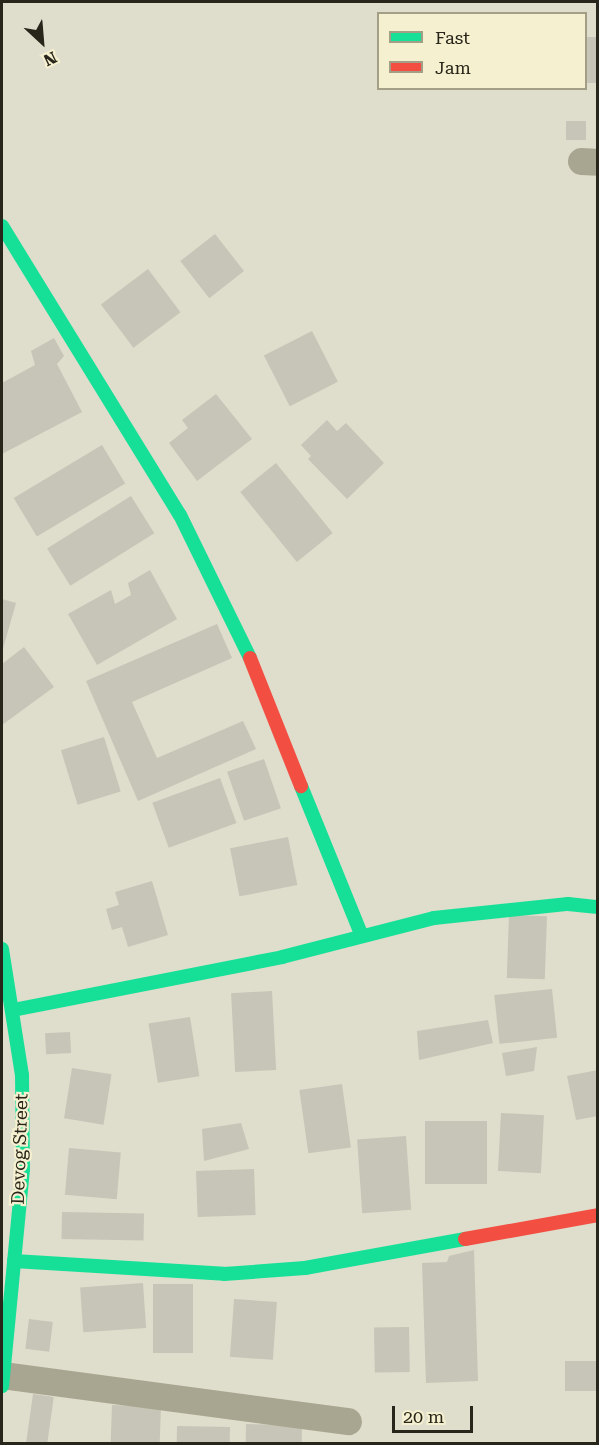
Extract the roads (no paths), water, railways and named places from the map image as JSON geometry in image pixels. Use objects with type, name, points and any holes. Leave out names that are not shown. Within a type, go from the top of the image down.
[{"type":"street","points":[[6,244],[180,515],[246,651],[362,936]]},
{"type":"street","points":[[13,1010],[282,957],[434,918],[568,904],[597,907]]},
{"type":"street","name":"Devog Street","points":[[2,949],[22,1075],[23,1157],[2,1381]]},
{"type":"street","points":[[14,1261],[224,1274],[305,1268],[597,1215]]},
{"type":"street","points":[[2,1381],[348,1420]]}]
